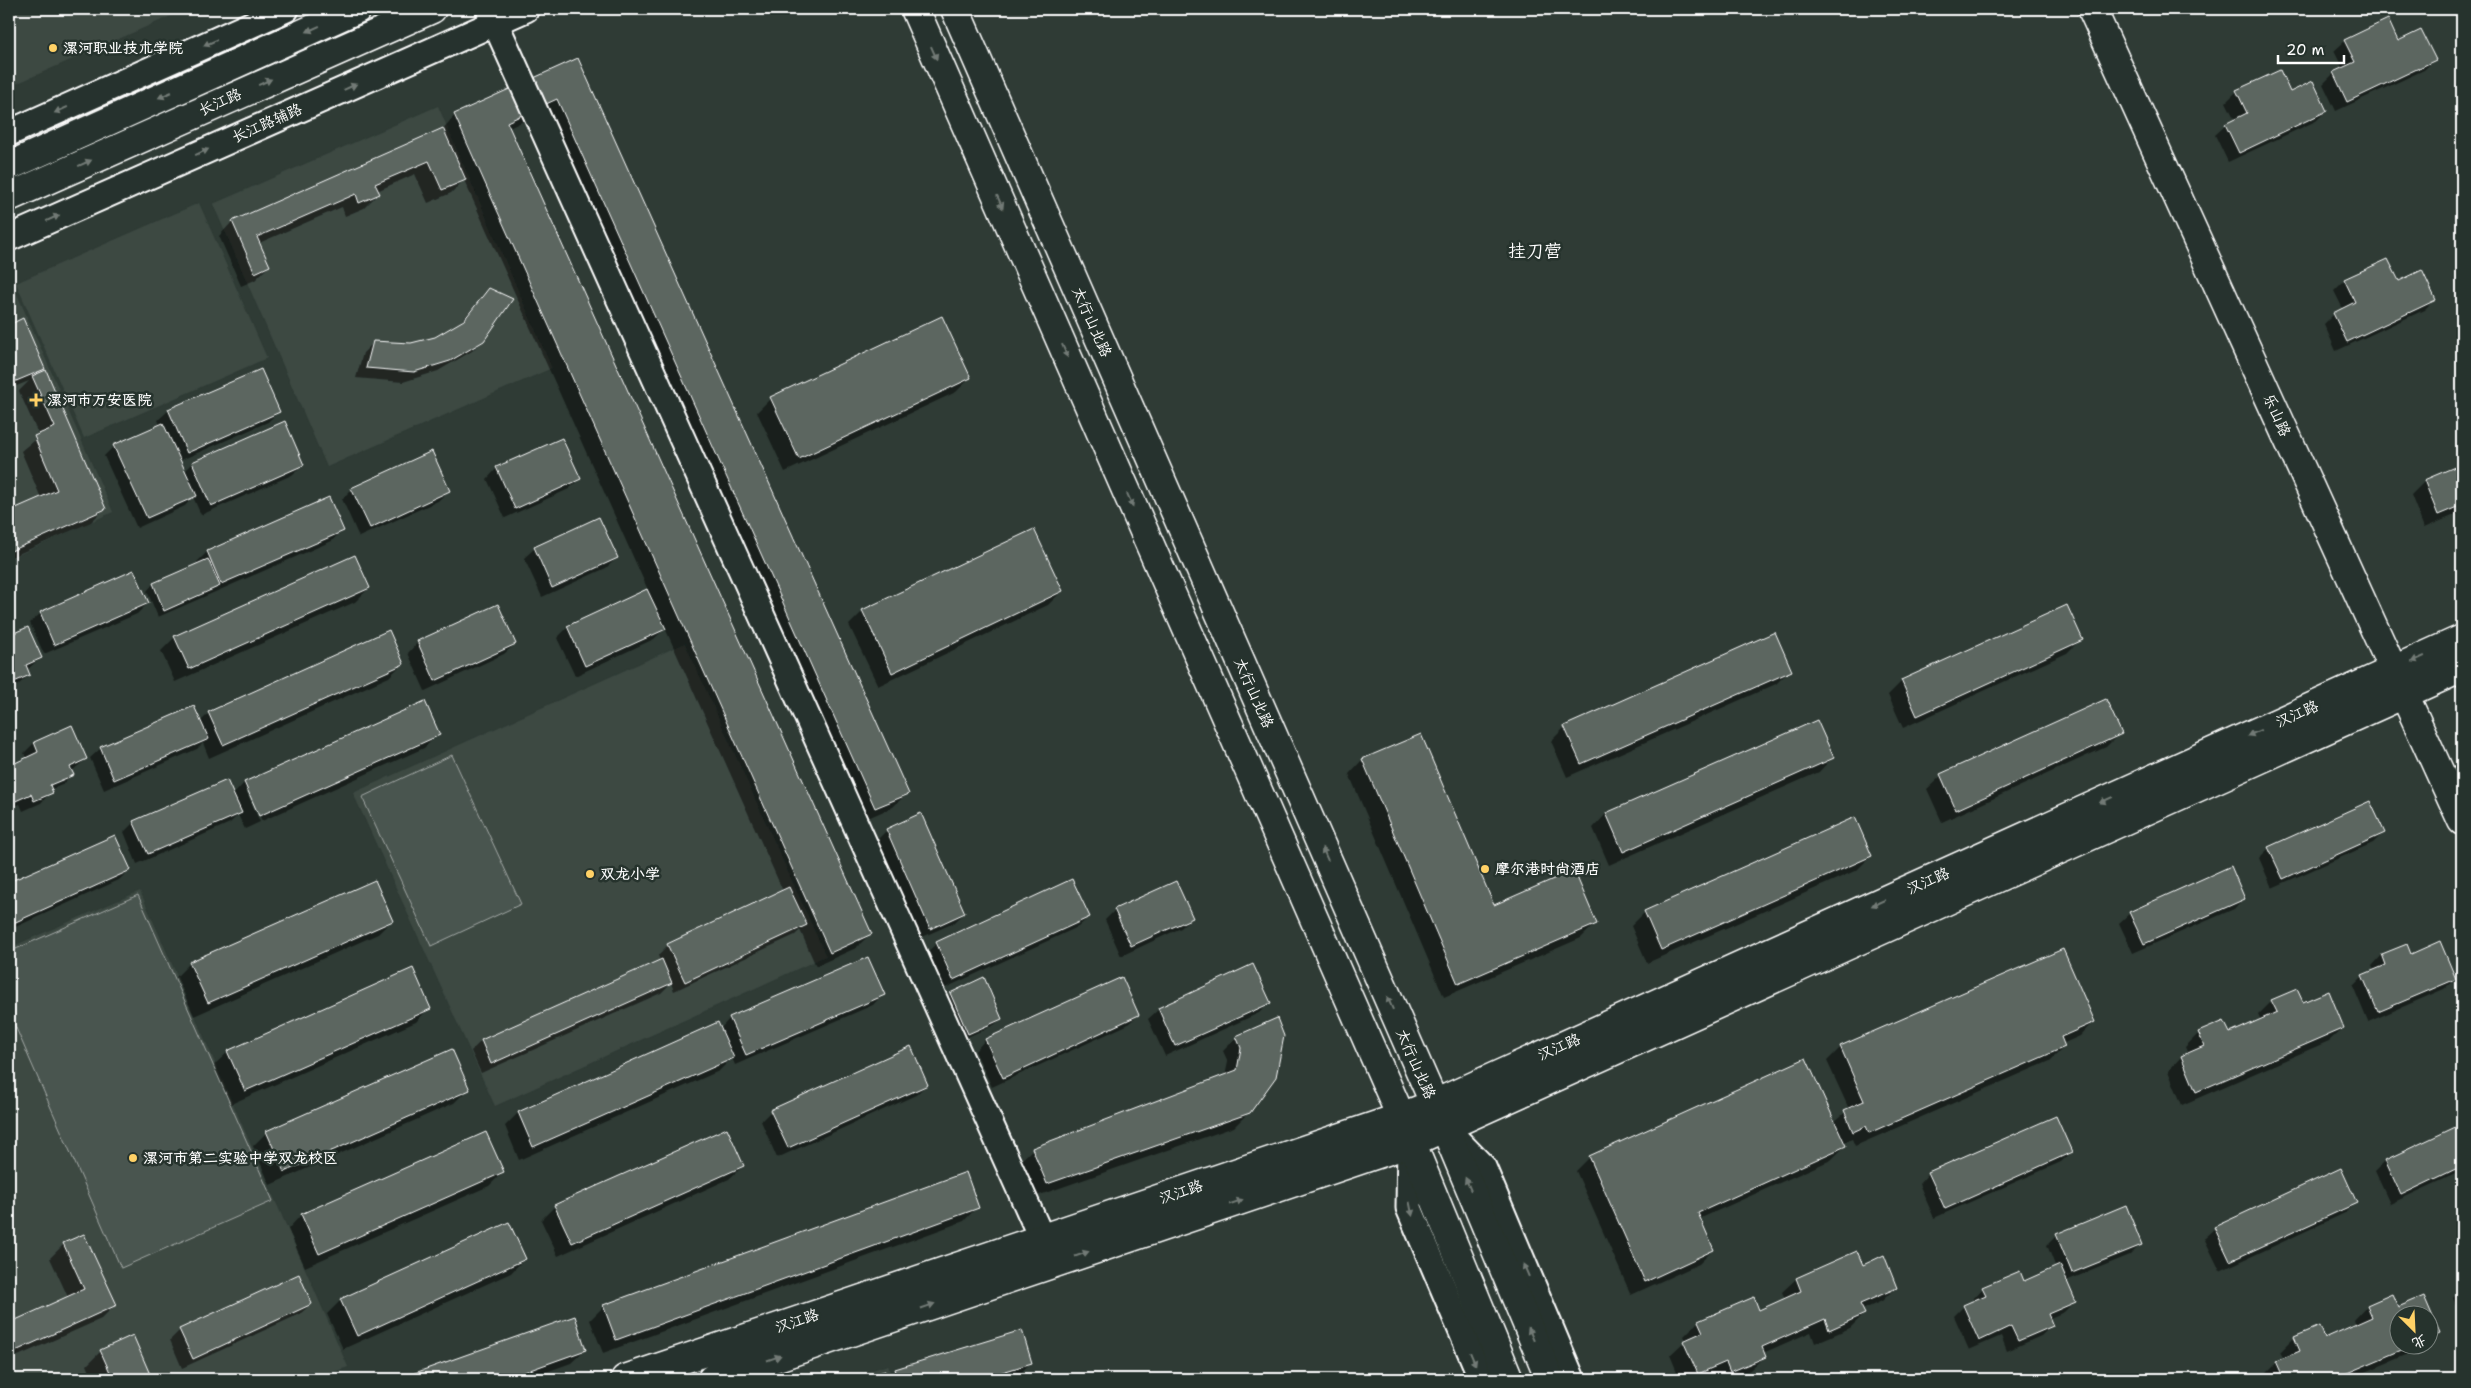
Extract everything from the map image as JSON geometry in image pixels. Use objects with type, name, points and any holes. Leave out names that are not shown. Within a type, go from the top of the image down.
[{"type":"main road","name":"长江路","points":[[9,166],[357,9]]},
{"type":"main road","name":"长江路","points":[[9,197],[432,9]]},
{"type":"main road","points":[[915,9],[1401,1117],[1410,1143],[1509,1379]]},
{"type":"main road","name":"太行山北路","points":[[955,9],[1439,1116],[1550,1379]]},
{"type":"main road","name":"乐山路","points":[[2092,9],[2462,821]]},
{"type":"main road","name":"汉江路","points":[[712,1379],[1410,1143],[1439,1116],[2400,682],[2462,639]]},
{"type":"main road","name":"汉江路","points":[[2400,682],[2462,668]]},
{"type":"main road","name":"汉江路","points":[[625,1379],[1401,1117],[1439,1116]]},
{"type":"street","points":[[9,133],[243,18],[286,9]]},
{"type":"street","name":"长江路辅路","points":[[9,238],[492,16],[526,9]]},
{"type":"street","points":[[492,16],[1042,1239]]},
{"type":"street","points":[[1439,1116],[1483,1167],[1572,1379]]},
{"type":"street","points":[[1410,1143],[1409,1208],[1482,1379]]},
{"type":"shaded area","name":"漯河职业技术学院","points":[[9,9],[187,9],[9,87]]},
{"type":"shaded area","points":[[438,106],[552,368],[327,467],[213,204]]},
{"type":"shaded area","points":[[199,203],[267,358],[84,438],[16,283]]},
{"type":"shaded area","name":"漯河市万安医院","points":[[13,285],[113,512],[9,559],[9,287]]},
{"type":"shaded area","name":"双龙小学","points":[[685,643],[826,956],[495,1106],[353,793]]},
{"type":"shaded area","points":[[452,755],[521,904],[431,946],[362,797]]},
{"type":"shaded area","name":"漯河市第二实验中学双龙校区","points":[[140,891],[348,1367],[315,1379],[9,1379],[9,948]]},
{"type":"shaded area","points":[[138,895],[273,1201],[121,1268],[9,1012],[9,952]]},
{"type":"shaded area","points":[[888,1365],[892,1379],[846,1379]]},
{"type":"building","points":[[2388,19],[2398,41],[2421,30],[2436,60],[2347,102],[2333,72],[2355,62],[2344,40]]},
{"type":"building","points":[[578,58],[909,794],[875,808],[557,99],[507,122],[872,934],[830,953],[454,114]]},
{"type":"building","points":[[2280,70],[2290,92],[2313,81],[2327,111],[2239,153],[2225,124],[2247,113],[2236,90]]},
{"type":"building","points":[[443,128],[466,180],[442,190],[429,161],[375,184],[380,194],[359,203],[356,194],[257,237],[270,266],[255,273],[232,221]]},
{"type":"building","points":[[2388,259],[2399,281],[2422,270],[2436,300],[2347,342],[2333,313],[2355,302],[2344,279]]},
{"type":"building","points":[[489,288],[513,299],[484,341],[450,361],[414,372],[366,368],[373,341],[411,343],[435,337],[464,320]]},
{"type":"building","points":[[942,316],[971,378],[799,459],[770,397]]},
{"type":"building","points":[[23,318],[45,369],[9,384],[9,325]]},
{"type":"building","points":[[261,369],[280,412],[187,453],[168,409]]},
{"type":"building","points":[[46,370],[106,509],[11,551],[9,545],[9,511],[57,490],[34,436],[55,427],[32,376]]},
{"type":"building","points":[[285,421],[304,465],[211,506],[192,462]]},
{"type":"building","points":[[163,423],[197,496],[147,518],[113,445]]},
{"type":"building","points":[[562,438],[581,479],[515,509],[496,467]]},
{"type":"building","points":[[432,451],[450,491],[370,528],[351,488]]},
{"type":"building","points":[[2462,464],[2462,505],[2438,515],[2424,480]]},
{"type":"building","points":[[329,497],[344,531],[221,584],[207,551]]},
{"type":"building","points":[[599,517],[618,558],[552,588],[534,547]]},
{"type":"building","points":[[1034,529],[1063,591],[892,673],[862,610]]},
{"type":"building","points":[[355,555],[370,588],[189,669],[174,636]]},
{"type":"building","points":[[208,559],[220,586],[164,611],[153,583]]},
{"type":"building","points":[[134,570],[149,603],[54,645],[40,612]]},
{"type":"building","points":[[647,589],[666,629],[585,666],[567,626]]},
{"type":"building","points":[[498,604],[516,644],[435,681],[417,641]]},
{"type":"building","points":[[2067,605],[2083,640],[1917,716],[1901,680]]},
{"type":"building","points":[[28,627],[42,658],[26,665],[30,675],[14,682],[11,674],[9,674],[9,635]]},
{"type":"building","points":[[389,630],[404,664],[223,745],[208,712]]},
{"type":"building","points":[[1775,632],[1792,671],[1581,764],[1564,726]]},
{"type":"building","points":[[2106,699],[2122,734],[1956,810],[1940,774]]},
{"type":"building","points":[[425,701],[440,735],[259,816],[244,782]]},
{"type":"building","points":[[194,706],[209,739],[114,780],[100,747]]},
{"type":"building","points":[[1817,720],[1834,758],[1623,852],[1606,813]]},
{"type":"building","points":[[72,725],[87,759],[70,767],[74,775],[50,785],[53,793],[34,801],[31,794],[9,804],[9,766],[38,752],[34,742]]},
{"type":"building","name":"摩尔港时尚酒店","points":[[1421,734],[1494,905],[1574,870],[1597,924],[1458,984],[1362,759]]},
{"type":"building","points":[[227,780],[242,813],[148,854],[133,821]]},
{"type":"building","points":[[2370,801],[2385,833],[2283,879],[2268,847]]},
{"type":"building","points":[[921,813],[965,913],[930,929],[886,829]]},
{"type":"building","points":[[1855,817],[1872,856],[1661,950],[1644,911]]},
{"type":"building","points":[[115,835],[131,870],[9,925],[9,882]]},
{"type":"building","points":[[2231,866],[2245,899],[2144,944],[2129,912]]},
{"type":"building","points":[[1072,879],[1090,917],[953,980],[936,942]]},
{"type":"building","points":[[375,880],[393,921],[208,1003],[189,962]]},
{"type":"building","points":[[1176,881],[1193,918],[1131,946],[1114,909]]},
{"type":"building","points":[[789,887],[807,925],[685,982],[667,944]]},
{"type":"building","points":[[2440,941],[2456,979],[2378,1012],[2362,975],[2386,965],[2382,954],[2407,944],[2411,954]]},
{"type":"building","points":[[2063,949],[2095,1022],[2061,1037],[2065,1047],[1869,1133],[1866,1126],[1853,1132],[1844,1110],[1864,1101],[1840,1046]]},
{"type":"building","points":[[868,957],[885,995],[746,1055],[729,1017]]},
{"type":"building","points":[[662,959],[672,983],[491,1064],[481,1040]]},
{"type":"building","points":[[1253,964],[1271,1003],[1175,1046],[1158,1008]]},
{"type":"building","points":[[413,968],[431,1009],[245,1091],[227,1051]]},
{"type":"building","points":[[984,977],[1002,1019],[968,1034],[950,993]]},
{"type":"building","points":[[1122,977],[1139,1015],[1003,1078],[985,1039]]},
{"type":"building","points":[[2297,989],[2303,1002],[2329,991],[2344,1028],[2196,1092],[2181,1056],[2204,1046],[2198,1032],[2224,1021],[2230,1033],[2277,1012],[2271,1000]]},
{"type":"building","points":[[1277,1018],[1284,1036],[1276,1077],[1250,1113],[1047,1184],[1032,1148],[1237,1070],[1241,1048],[1236,1036]]},
{"type":"building","points":[[718,1022],[734,1058],[533,1147],[518,1112]]},
{"type":"building","points":[[911,1046],[928,1085],[788,1148],[770,1110]]},
{"type":"building","points":[[452,1049],[470,1090],[284,1172],[266,1131]]},
{"type":"building","points":[[1806,1058],[1846,1146],[1698,1213],[1714,1250],[1645,1282],[1589,1156]]},
{"type":"building","points":[[2056,1116],[2072,1152],[1945,1209],[1928,1172]]},
{"type":"building","points":[[2462,1124],[2462,1166],[2401,1195],[2385,1160]]},
{"type":"building","points":[[727,1128],[744,1166],[572,1243],[554,1205]]},
{"type":"building","points":[[486,1132],[504,1172],[319,1254],[301,1214]]},
{"type":"building","points":[[2341,1168],[2357,1203],[2230,1261],[2214,1227]]},
{"type":"building","points":[[966,1172],[979,1208],[616,1340],[603,1305]]},
{"type":"building","points":[[2126,1205],[2142,1245],[2072,1273],[2056,1234]]},
{"type":"building","points":[[509,1222],[526,1259],[357,1336],[340,1299]]},
{"type":"building","points":[[84,1234],[117,1305],[9,1354],[9,1323],[84,1289],[63,1243]]},
{"type":"building","points":[[1857,1251],[1863,1265],[1884,1255],[1897,1288],[1860,1304],[1865,1314],[1829,1330],[1825,1319],[1762,1347],[1766,1357],[1730,1372],[1726,1362],[1698,1374],[1683,1341],[1703,1332],[1698,1321],[1754,1297],[1759,1310],[1801,1291],[1796,1278]]},
{"type":"building","points":[[2060,1265],[2076,1302],[2048,1314],[2053,1326],[2018,1341],[2011,1326],[1979,1341],[1963,1305],[1986,1295],[1982,1287],[2020,1271],[2024,1281]]},
{"type":"building","points":[[299,1274],[312,1304],[193,1359],[179,1329]]},
{"type":"building","points":[[2392,1294],[2398,1306],[2388,1306],[2388,1356],[2333,1379],[2284,1379],[2276,1361],[2300,1351],[2294,1337],[2320,1326],[2325,1338],[2372,1317],[2367,1305]]},
{"type":"building","points":[[2424,1296],[2428,1306],[2400,1306]]},
{"type":"building","points":[[575,1316],[586,1350],[505,1379],[398,1379]]},
{"type":"building","points":[[1022,1330],[1032,1363],[980,1379],[898,1379],[895,1369]]},
{"type":"building","points":[[133,1335],[152,1379],[113,1379],[100,1350]]},
{"type":"building","points":[[885,1371],[888,1379],[858,1379]]},
{"type":"place","name":"漯河职业技术学院","points":[[53,48]]},
{"type":"place","name":"漯河市万安医院","points":[[36,400]]},
{"type":"place","name":"摩尔港时尚酒店","points":[[1485,869]]},
{"type":"place","name":"双龙小学","points":[[590,874]]},
{"type":"place","name":"漯河市第二实验中学双龙校区","points":[[133,1158]]},
{"type":"district","name":"挂刀营","points":[[1535,251]]}]
